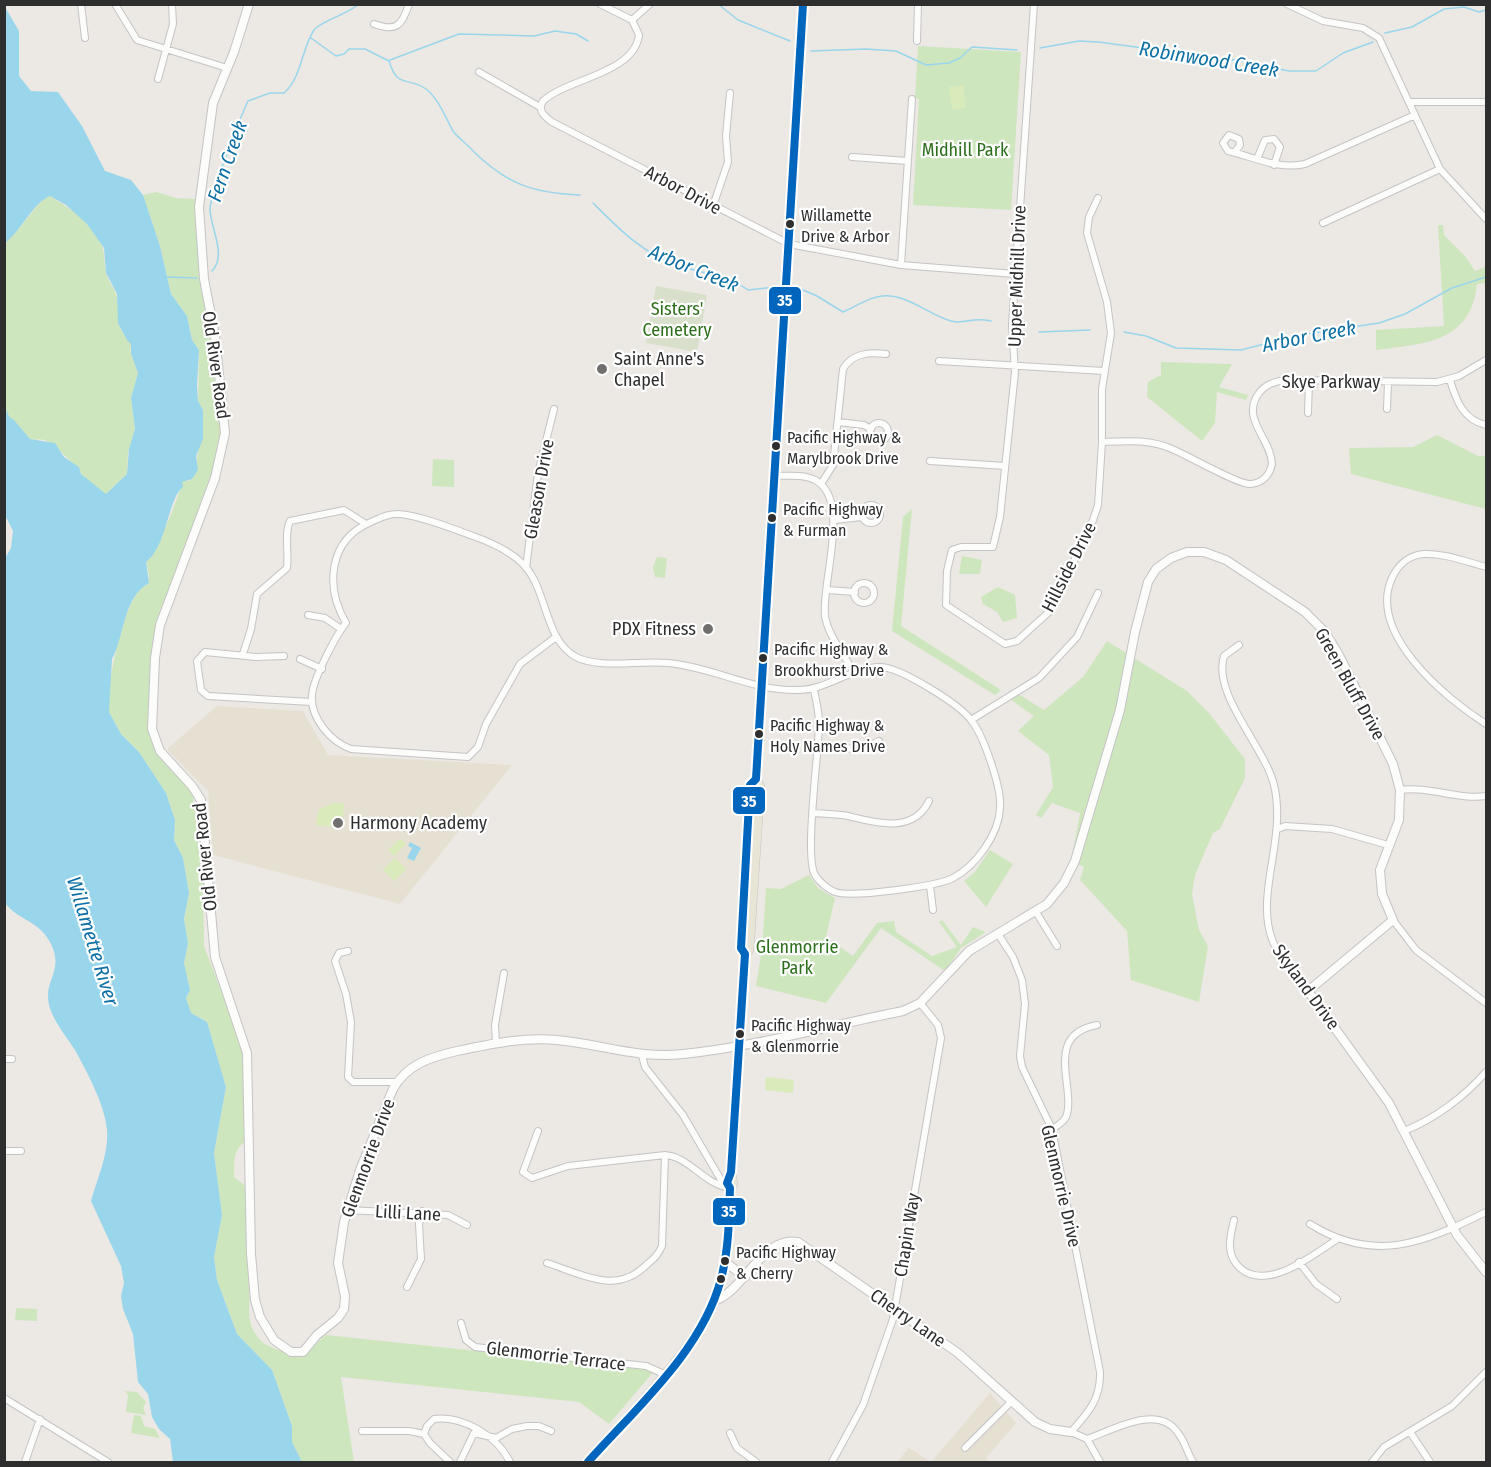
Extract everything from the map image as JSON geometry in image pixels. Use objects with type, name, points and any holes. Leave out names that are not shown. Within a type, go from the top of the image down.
[{"type":"main road","points":[[588,1462],[696,1333],[714,1301],[725,1262],[730,1188],[728,1183],[731,1172],[745,954],[749,950],[756,861],[760,787],[756,779],[761,687],[803,4]]},
{"type":"street","points":[[81,4],[85,38]]},
{"type":"street","points":[[115,4],[137,40],[227,68]]},
{"type":"street","points":[[158,79],[174,21],[172,4]]},
{"type":"street","name":"Old River Road","points":[[249,4],[213,103],[204,158],[199,220],[204,279],[214,336],[225,433],[216,478],[160,625],[155,658],[152,729],[160,751],[192,786],[201,800],[215,957],[247,1053],[251,1254],[255,1300],[271,1336],[291,1352]]},
{"type":"street","points":[[374,24],[386,29],[396,28],[401,25],[409,4]]},
{"type":"street","points":[[540,107],[549,96],[609,69],[627,57],[638,40],[638,31],[632,20],[600,4]]},
{"type":"street","points":[[632,20],[650,4]]},
{"type":"street","points":[[917,41],[918,4]]},
{"type":"street","name":"Upper Midhill Drive","points":[[993,547],[1000,517],[1015,365],[1012,334],[1015,274],[1034,4]]},
{"type":"street","points":[[1287,4],[1318,19],[1363,28],[1374,33],[1383,45],[1440,169],[1486,219]]},
{"type":"street","name":"Arbor Drive","points":[[479,72],[540,107],[544,115],[552,122],[789,244],[901,265],[1015,274]]},
{"type":"street","points":[[713,206],[728,162],[726,136],[730,93]]},
{"type":"street","points":[[901,265],[912,99]]},
{"type":"street","points":[[1409,102],[1486,102]]},
{"type":"street","points":[[1235,152],[1274,165],[1305,164],[1415,115]]},
{"type":"street","points":[[1257,159],[1264,140],[1274,139],[1280,147],[1274,165]]},
{"type":"street","points":[[852,157],[908,161]]},
{"type":"street","points":[[1323,223],[1440,169]]},
{"type":"street","name":"Hillside Drive","points":[[993,547],[961,547],[952,550],[948,559],[944,601],[949,609],[1000,642],[1012,644],[1049,612],[1091,526],[1099,496],[1102,442],[1101,394],[1112,325],[1087,229],[1089,217],[1098,198]]},
{"type":"street","points":[[821,484],[833,465],[840,374],[845,364],[860,355],[886,354]]},
{"type":"street","name":"Skye Parkway","points":[[1102,442],[1143,442],[1164,446],[1241,482],[1255,483],[1268,475],[1272,461],[1255,423],[1252,410],[1255,398],[1263,388],[1272,383],[1450,380],[1486,360]]},
{"type":"street","points":[[939,361],[1104,371]]},
{"type":"street","points":[[1450,380],[1460,407],[1469,417],[1486,425]]},
{"type":"street","points":[[1308,413],[1309,381]]},
{"type":"street","points":[[1387,410],[1388,382]]},
{"type":"street","name":"Gleason Drive","points":[[526,568],[538,473],[554,409]]},
{"type":"street","points":[[838,422],[864,425],[871,429]]},
{"type":"street","points":[[930,460],[1005,466]]},
{"type":"street","points":[[774,476],[800,476],[821,484],[829,497],[834,520],[825,612],[827,624],[854,673]]},
{"type":"street","points":[[243,654],[253,620],[257,594],[287,568],[289,551],[287,529],[290,521],[344,510],[366,524]]},
{"type":"street","points":[[556,636],[520,664],[486,724],[478,747],[468,757],[365,750],[342,746],[324,728],[312,702],[313,688],[346,623],[332,590],[331,576],[336,556],[345,542],[366,524],[385,515],[417,517],[490,542],[526,568],[533,577],[556,636],[568,651],[584,660],[604,663],[673,663],[761,687],[814,690],[854,673],[877,667],[894,669],[951,703],[971,720],[999,789],[1000,813],[996,826],[971,866],[951,880],[930,886],[846,894],[831,890],[818,879],[811,862],[819,720],[814,690]]},
{"type":"street","points":[[834,520],[862,518]]},
{"type":"street","name":"Green Bluff Drive","points":[[999,934],[1036,912],[1061,888],[1075,861],[1119,717],[1137,624],[1148,582],[1163,563],[1179,554],[1204,552],[1226,560],[1305,612],[1320,626],[1339,655],[1393,764],[1401,789],[1399,820],[1379,875],[1382,894],[1393,920],[1416,950],[1486,1003]]},
{"type":"street","points":[[1486,567],[1436,555],[1413,557],[1396,570],[1385,601],[1395,632],[1422,670],[1456,704],[1486,724]]},
{"type":"street","points":[[827,590],[855,592]]},
{"type":"street","points":[[971,720],[1039,678],[1077,637],[1098,593]]},
{"type":"street","points":[[308,615],[325,618],[341,629]]},
{"type":"street","name":"Skyland Drive","points":[[1239,645],[1224,656],[1223,679],[1267,765],[1276,798],[1278,829],[1268,890],[1269,928],[1280,956],[1380,1090],[1404,1131],[1453,1228],[1486,1272]]},
{"type":"street","points":[[284,656],[256,657],[212,651],[200,655],[197,662],[197,676],[204,694],[312,702]]},
{"type":"street","points":[[300,659],[322,669]]},
{"type":"street","points":[[817,747],[862,749],[879,741]]},
{"type":"street","points":[[1401,789],[1422,789],[1467,797],[1486,796]]},
{"type":"street","points":[[814,813],[846,816],[884,825],[896,824],[920,815],[929,801]]},
{"type":"street","points":[[1278,829],[1285,826],[1332,829],[1388,845]]},
{"type":"street","points":[[930,886],[933,910]]},
{"type":"street","points":[[1036,912],[1058,946]]},
{"type":"street","points":[[1308,991],[1393,920]]},
{"type":"street","name":"Glenmorrie Drive","points":[[291,1352],[305,1350],[317,1335],[339,1318],[344,1309],[345,1296],[338,1263],[347,1210],[360,1170],[397,1082],[425,1060],[496,1043],[557,1040],[642,1055],[687,1054],[903,1011],[920,1003],[966,954],[999,934],[1019,968],[1025,991],[1020,1056],[1022,1067],[1052,1129],[1100,1372],[1100,1389],[1095,1403],[1071,1432]]},
{"type":"street","points":[[348,951],[339,953],[335,961],[346,994],[351,1022],[348,1077],[353,1082],[397,1082]]},
{"type":"street","points":[[496,1043],[495,1025],[504,973]]},
{"type":"street","name":"Chapin Way","points":[[832,1462],[855,1422],[873,1380],[896,1310],[941,1038],[938,1025],[920,1003]]},
{"type":"street","points":[[1052,1129],[1066,1116],[1065,1058],[1068,1045],[1078,1032],[1097,1025]]},
{"type":"street","points":[[642,1055],[645,1067],[683,1115],[720,1178],[730,1188]]},
{"type":"street","points":[[4,1059],[12,1059]]},
{"type":"street","points":[[1404,1131],[1436,1114],[1471,1088],[1486,1072]]},
{"type":"street","points":[[538,1131],[523,1172],[532,1178],[568,1166],[665,1155],[681,1160],[716,1186],[730,1188]]},
{"type":"street","points":[[4,1151],[21,1152]]},
{"type":"street","points":[[547,1263],[610,1282],[634,1276],[654,1259],[662,1246],[665,1155]]},
{"type":"street","name":"Lilli Lane","points":[[347,1210],[422,1211],[448,1215],[467,1225]]},
{"type":"street","points":[[407,1287],[421,1259],[419,1224],[422,1211]]},
{"type":"street","points":[[1310,1224],[1336,1240],[1372,1245],[1410,1244],[1453,1228],[1486,1212]]},
{"type":"street","points":[[1234,1220],[1230,1249],[1233,1259],[1243,1270],[1262,1277],[1299,1262],[1336,1240]]},
{"type":"street","name":"Cherry Lane","points":[[714,1301],[722,1298],[779,1244],[798,1242],[970,1363],[1011,1402],[1042,1426],[1071,1432]]},
{"type":"street","points":[[725,1262],[745,1277]]},
{"type":"street","points":[[1299,1262],[1316,1284],[1337,1299]]},
{"type":"street","name":"Glenmorrie Terrace","points":[[461,1323],[466,1340],[475,1347],[646,1366],[664,1374]]},
{"type":"street","points":[[1372,1462],[1384,1447],[1452,1406],[1486,1372]]},
{"type":"street","points":[[4,1398],[108,1462]]},
{"type":"street","points":[[965,1448],[1011,1402]]},
{"type":"street","points":[[25,1462],[40,1419]]},
{"type":"street","points":[[424,1434],[430,1422],[439,1419],[459,1422],[488,1436],[510,1462]]},
{"type":"street","points":[[1087,1439],[1134,1422],[1159,1419],[1179,1433],[1192,1462]]},
{"type":"street","points":[[460,1462],[472,1435],[477,1433],[498,1437],[512,1429],[527,1426],[539,1426],[551,1431]]},
{"type":"street","points":[[362,1431],[409,1431],[424,1434],[450,1462]]},
{"type":"street","points":[[1071,1432],[1087,1439],[1100,1462]]},
{"type":"street","points":[[1410,1432],[1430,1462]]},
{"type":"street","points":[[730,1433],[737,1448],[756,1462]]},
{"type":"shaded area","name":"Harmony Academy","points":[[217,706],[303,711],[328,755],[512,765],[400,904],[213,855],[208,791],[167,749]]},
{"type":"shaded area","points":[[990,1393],[1016,1423],[986,1458],[991,1462],[931,1462]]},
{"type":"shaded area","points":[[909,1448],[931,1462],[897,1462]]},
{"type":"green space","name":"Midhill Park","points":[[918,46],[1021,52],[1011,210],[913,205],[919,99],[915,98]]},
{"type":"green space","points":[[963,85],[966,108],[952,110],[949,87]]},
{"type":"green space","points":[[156,192],[176,198],[195,199],[202,288],[213,350],[222,435],[214,474],[166,601],[149,731],[193,795],[203,884],[204,946],[240,1041],[245,1064],[244,1126],[248,1139],[237,1151],[234,1161],[234,1177],[248,1188],[249,1312],[253,1330],[261,1341],[278,1350],[303,1355],[326,1335],[655,1370],[609,1424],[579,1402],[341,1377],[354,1462],[302,1462],[292,1442],[292,1426],[272,1370],[237,1334],[217,1280],[214,1257],[222,1215],[214,1153],[226,1087],[207,1022],[191,1013],[186,998],[190,990],[184,963],[188,943],[184,919],[189,893],[183,858],[174,840],[175,820],[166,793],[139,752],[121,734],[109,712],[108,704],[111,676],[125,619],[132,602],[140,590],[148,584],[149,575],[146,562],[167,524],[182,482],[189,481],[194,475],[203,425],[203,410],[198,401],[199,350],[192,340],[187,316],[171,294],[160,246],[143,195]]},
{"type":"green space","points":[[50,196],[87,223],[98,238],[103,249],[105,270],[117,298],[121,329],[132,344],[130,351],[138,373],[131,398],[135,431],[128,452],[127,474],[106,494],[91,484],[51,443],[30,439],[10,419],[5,408],[4,243],[38,205]]},
{"type":"green space","points":[[1438,225],[1443,225],[1444,235],[1465,256],[1475,271],[1486,267],[1486,283],[1477,284],[1473,304],[1465,318],[1455,329],[1442,337],[1427,342],[1376,350],[1376,330],[1444,326]]},
{"type":"green space","name":"Sisters' Cemetery","points":[[656,286],[707,295],[697,352],[646,343]]},
{"type":"green space","points":[[1161,362],[1232,364],[1219,387],[1248,395],[1246,400],[1217,392],[1215,423],[1202,441],[1147,397],[1148,382],[1161,375]]},
{"type":"green space","points":[[1437,435],[1478,456],[1486,456],[1486,509],[1351,474],[1349,448],[1413,447]]},
{"type":"green space","points":[[433,459],[454,460],[454,487],[432,486]]},
{"type":"green space","points":[[912,509],[901,626],[1001,690],[995,695],[892,631],[903,517]]},
{"type":"green space","points":[[962,556],[982,560],[980,574],[959,574]]},
{"type":"green space","points":[[657,557],[667,558],[665,578],[655,577],[653,567]]},
{"type":"green space","points":[[998,587],[1015,595],[1017,618],[1003,622],[997,612],[983,604],[981,597]]},
{"type":"green space","points":[[1107,641],[1187,691],[1209,713],[1245,759],[1245,778],[1220,829],[1213,833],[1195,875],[1192,894],[1199,930],[1208,946],[1199,1002],[1131,980],[1127,931],[1080,880],[1084,867],[1071,861],[1080,813],[1052,803],[1041,818],[1036,815],[1053,787],[1049,755],[1018,731],[1034,716],[1011,700],[1018,694],[1044,710],[1083,677]]},
{"type":"green space","points":[[334,803],[344,803],[342,828],[316,825],[319,809]]},
{"type":"green space","points":[[400,839],[406,844],[394,856],[388,850]]},
{"type":"green space","points":[[990,850],[1013,864],[986,907],[964,881],[975,872]]},
{"type":"green space","points":[[395,858],[406,869],[394,881],[383,870]]},
{"type":"green space","name":"Glenmorrie Park","points":[[809,875],[818,888],[835,898],[826,937],[853,956],[877,923],[894,921],[896,932],[932,956],[957,947],[939,922],[942,920],[961,945],[973,927],[986,932],[961,948],[945,971],[881,928],[826,1003],[756,986],[762,949],[766,888],[781,889]]},
{"type":"green space","points":[[766,1077],[794,1080],[793,1093],[765,1090]]},
{"type":"green space","points":[[16,1308],[37,1309],[37,1321],[15,1320]]},
{"type":"green space","points":[[125,1391],[137,1392],[146,1402],[143,1408],[146,1415],[126,1412],[128,1395]]},
{"type":"green space","points":[[134,1415],[141,1416],[144,1426],[155,1429],[160,1438],[131,1433]]},
{"type":"water","name":"Willamette River","points":[[5,7],[19,31],[19,76],[31,91],[58,92],[82,126],[105,171],[131,180],[143,195],[160,246],[171,294],[187,316],[192,340],[199,350],[197,385],[198,401],[203,410],[203,439],[196,456],[198,470],[192,479],[182,482],[183,487],[174,501],[159,545],[146,562],[149,583],[140,589],[125,618],[112,659],[109,712],[121,734],[139,752],[166,793],[175,820],[174,840],[183,858],[189,893],[184,919],[188,943],[184,963],[190,990],[186,998],[191,1013],[207,1022],[226,1087],[214,1153],[222,1215],[214,1257],[217,1280],[237,1334],[272,1370],[292,1426],[292,1442],[302,1462],[173,1462],[170,1439],[159,1429],[152,1417],[148,1394],[138,1382],[133,1334],[123,1309],[121,1296],[124,1283],[121,1266],[91,1201],[106,1148],[107,1130],[103,1110],[85,1068],[51,1011],[48,991],[55,960],[51,944],[41,930],[16,914],[5,903],[4,560],[11,548],[13,531],[5,515],[5,408],[10,418],[30,439],[55,443],[64,457],[79,467],[81,474],[106,494],[127,474],[129,449],[135,429],[131,398],[138,373],[131,354],[131,344],[118,323],[117,294],[106,273],[104,248],[87,224],[66,205],[50,196],[32,211],[5,243]]},
{"type":"water","points":[[410,842],[421,848],[414,861],[407,858],[412,848],[408,846]]},
{"type":"waterway","name":"Fern Creek","points":[[212,271],[216,265],[218,250],[211,217],[211,202],[248,101],[270,93],[284,93],[290,87],[298,71],[314,30],[359,4]]},
{"type":"waterway","name":"Robinwood Creek","points":[[718,4],[738,20],[790,41]]},
{"type":"waterway","name":"Robinwood Creek","points":[[1385,33],[1412,27],[1444,9],[1464,7],[1479,12],[1486,10]]},
{"type":"waterway","points":[[390,60],[459,34],[534,36],[555,31],[576,34],[588,41]]},
{"type":"waterway","name":"Arbor Creek","points":[[311,38],[336,56],[344,54],[349,49],[365,49],[389,61],[396,76],[404,81],[420,85],[431,93],[455,134],[497,172],[534,189],[580,195]]},
{"type":"waterway","name":"Robinwood Creek","points":[[1040,48],[1079,41],[1098,42],[1242,61],[1289,71],[1316,71],[1343,53],[1373,42]]},
{"type":"waterway","name":"Robinwood Creek","points":[[811,51],[866,49],[896,51],[926,65],[949,63],[960,58],[972,47],[1017,50]]},
{"type":"waterway","name":"Arbor Creek","points":[[593,203],[630,238],[662,259],[731,281],[748,290],[774,287]]},
{"type":"waterway","name":"Fern Creek","points":[[167,277],[197,278]]},
{"type":"waterway","name":"Arbor Creek","points":[[1124,332],[1146,336],[1176,348],[1241,350],[1299,335],[1379,323],[1405,314],[1452,288],[1486,277]]},
{"type":"waterway","name":"Arbor Creek","points":[[796,287],[817,296],[843,312],[872,298],[891,296],[909,301],[951,321],[979,319],[991,321]]},
{"type":"waterway","name":"Arbor Creek","points":[[1039,332],[1090,330]]},
{"type":"transit line","name":"35","points":[[588,1462],[646,1399],[683,1354],[712,1305],[726,1256],[730,1188],[727,1183],[731,1172],[745,954],[741,948],[750,785],[756,779],[803,4]]},
{"type":"place","name":"Willamette Drive & Arbor","points":[[790,224]]},
{"type":"place","name":"Saint Anne's Chapel","points":[[602,369]]},
{"type":"place","name":"Pacific Highway & Marylbrook Drive","points":[[776,446]]},
{"type":"place","name":"Pacific Highway & Furman","points":[[772,518]]},
{"type":"place","name":"PDX Fitness","points":[[708,629]]},
{"type":"place","name":"Pacific Highway & Brookhurst Drive","points":[[763,658]]},
{"type":"place","name":"Pacific Highway & Holy Names Drive","points":[[759,734]]},
{"type":"place","name":"Harmony Academy","points":[[338,823]]},
{"type":"place","name":"Pacific Highway & Glenmorrie","points":[[740,1034]]},
{"type":"place","name":"Pacific Highway & Cherry","points":[[725,1261]]}]
